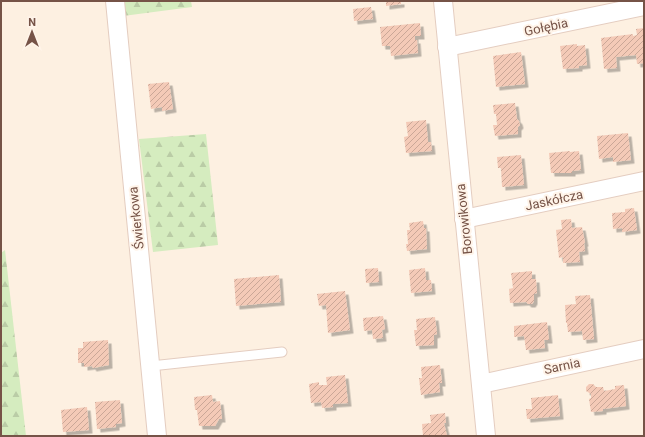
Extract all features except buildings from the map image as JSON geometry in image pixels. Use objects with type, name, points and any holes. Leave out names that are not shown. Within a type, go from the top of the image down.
[{"type":"street","name":"Świerkowa","points":[[115,1],[157,436]]},
{"type":"street","name":"Borowikowa","points":[[443,1],[486,436]]},
{"type":"street","name":"Gołębia","points":[[448,47],[644,6]]},
{"type":"street","name":"Jaskółcza","points":[[464,219],[644,180]]},
{"type":"street","name":"Sarnia","points":[[481,384],[644,349]]},
{"type":"lane","points":[[151,366],[282,352]]},
{"type":"green space","points":[[121,1],[191,1],[192,7],[123,16]]},
{"type":"green space","points":[[206,134],[218,245],[153,252],[139,139]]},
{"type":"green space","points":[[5,250],[26,436],[1,436],[1,253]]}]
